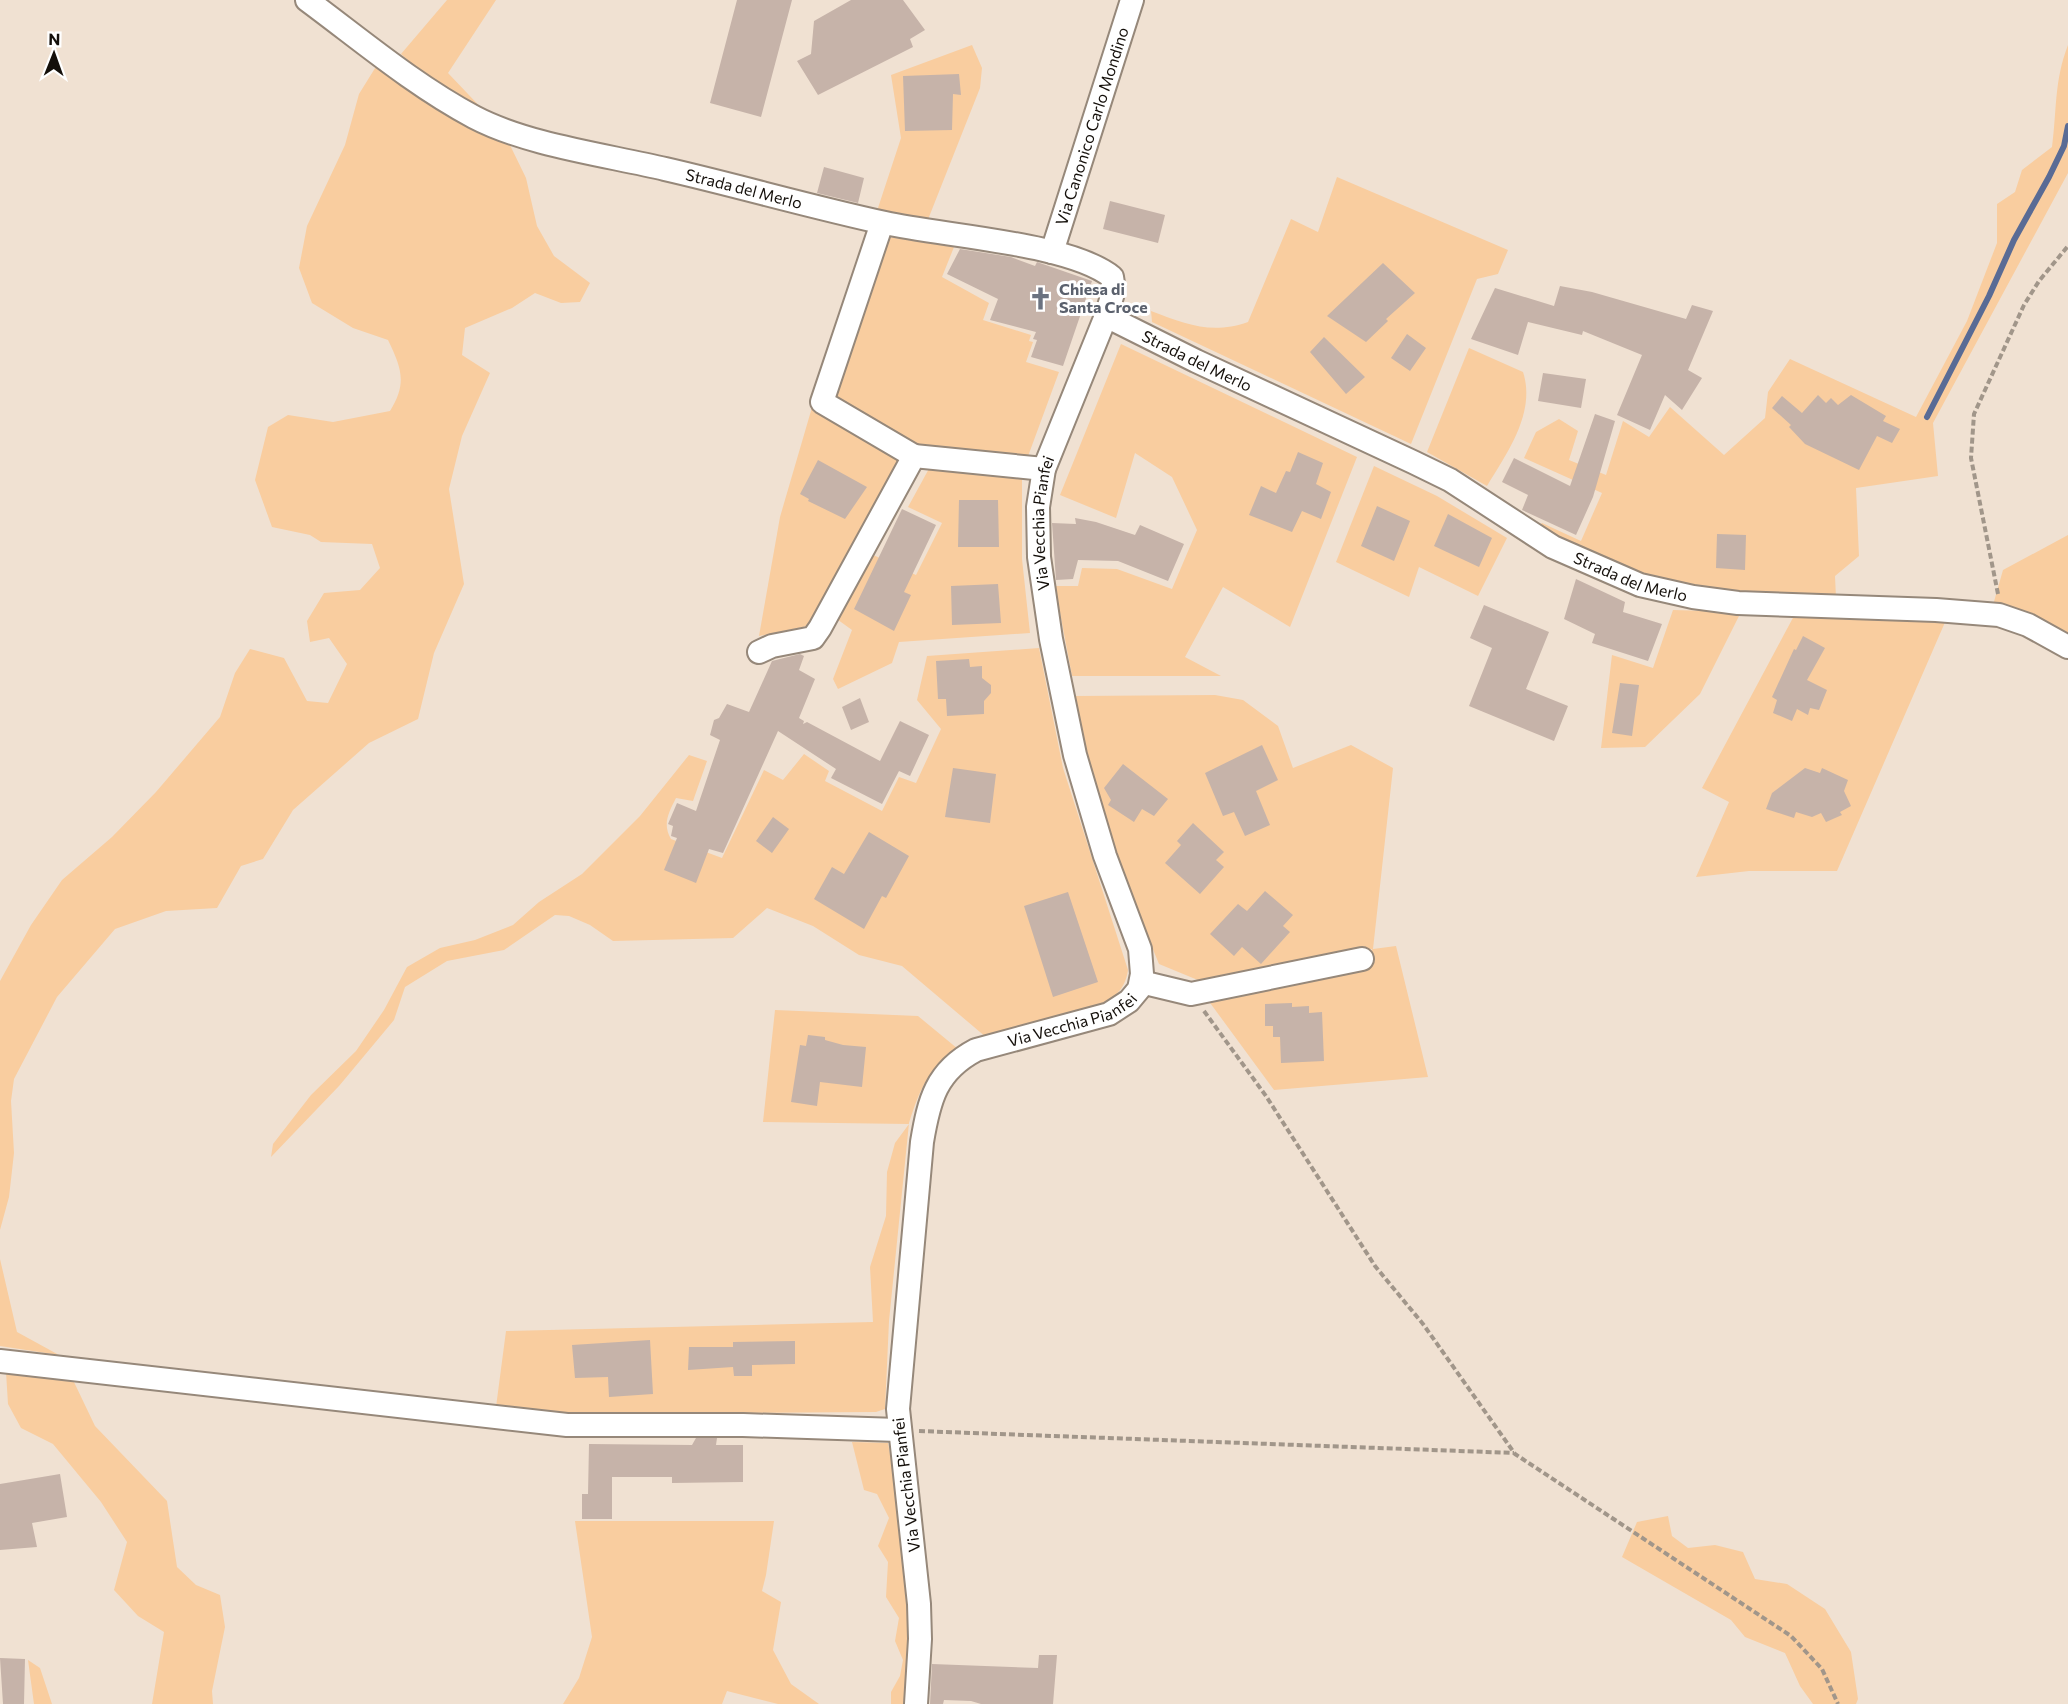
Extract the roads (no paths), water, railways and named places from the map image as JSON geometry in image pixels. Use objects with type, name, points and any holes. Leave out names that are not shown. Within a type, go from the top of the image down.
[{"type":"street","name":"Strada del Merlo","points":[[307,0],[404,73],[475,118],[496,126],[584,151],[717,181],[882,223],[1052,252],[1093,265],[1112,277],[1114,291],[1106,316],[1196,361],[1431,471],[1553,547],[1640,585],[1693,597],[1738,603],[1936,610],[1999,615],[2028,625],[2068,647]]},
{"type":"street","name":"Via Canonico Carlo Mondino","points":[[1052,252],[1132,0]]},
{"type":"street","points":[[882,223],[822,402],[914,456],[1044,469]]},
{"type":"street","name":"Via Vecchia Pianfei","points":[[916,1704],[920,1640],[919,1604],[898,1430],[899,1387],[926,1115],[937,1085],[953,1064],[976,1050],[1109,1014],[1129,1001],[1139,989],[1141,982],[1140,950],[1082,782],[1051,639],[1039,557],[1038,507],[1044,469],[1106,316]]},
{"type":"street","points":[[759,652],[772,646],[813,638],[914,456]]},
{"type":"street","points":[[1141,982],[1191,994],[1362,958]]},
{"type":"street","points":[[0,1361],[567,1425],[743,1425],[898,1430]]},
{"type":"waterway","points":[[1927,417],[1989,296],[2014,240],[2049,177],[2064,146],[2068,126]]},
{"type":"place","name":"Chiesa di Santa Croce","points":[[1041,298]]}]
